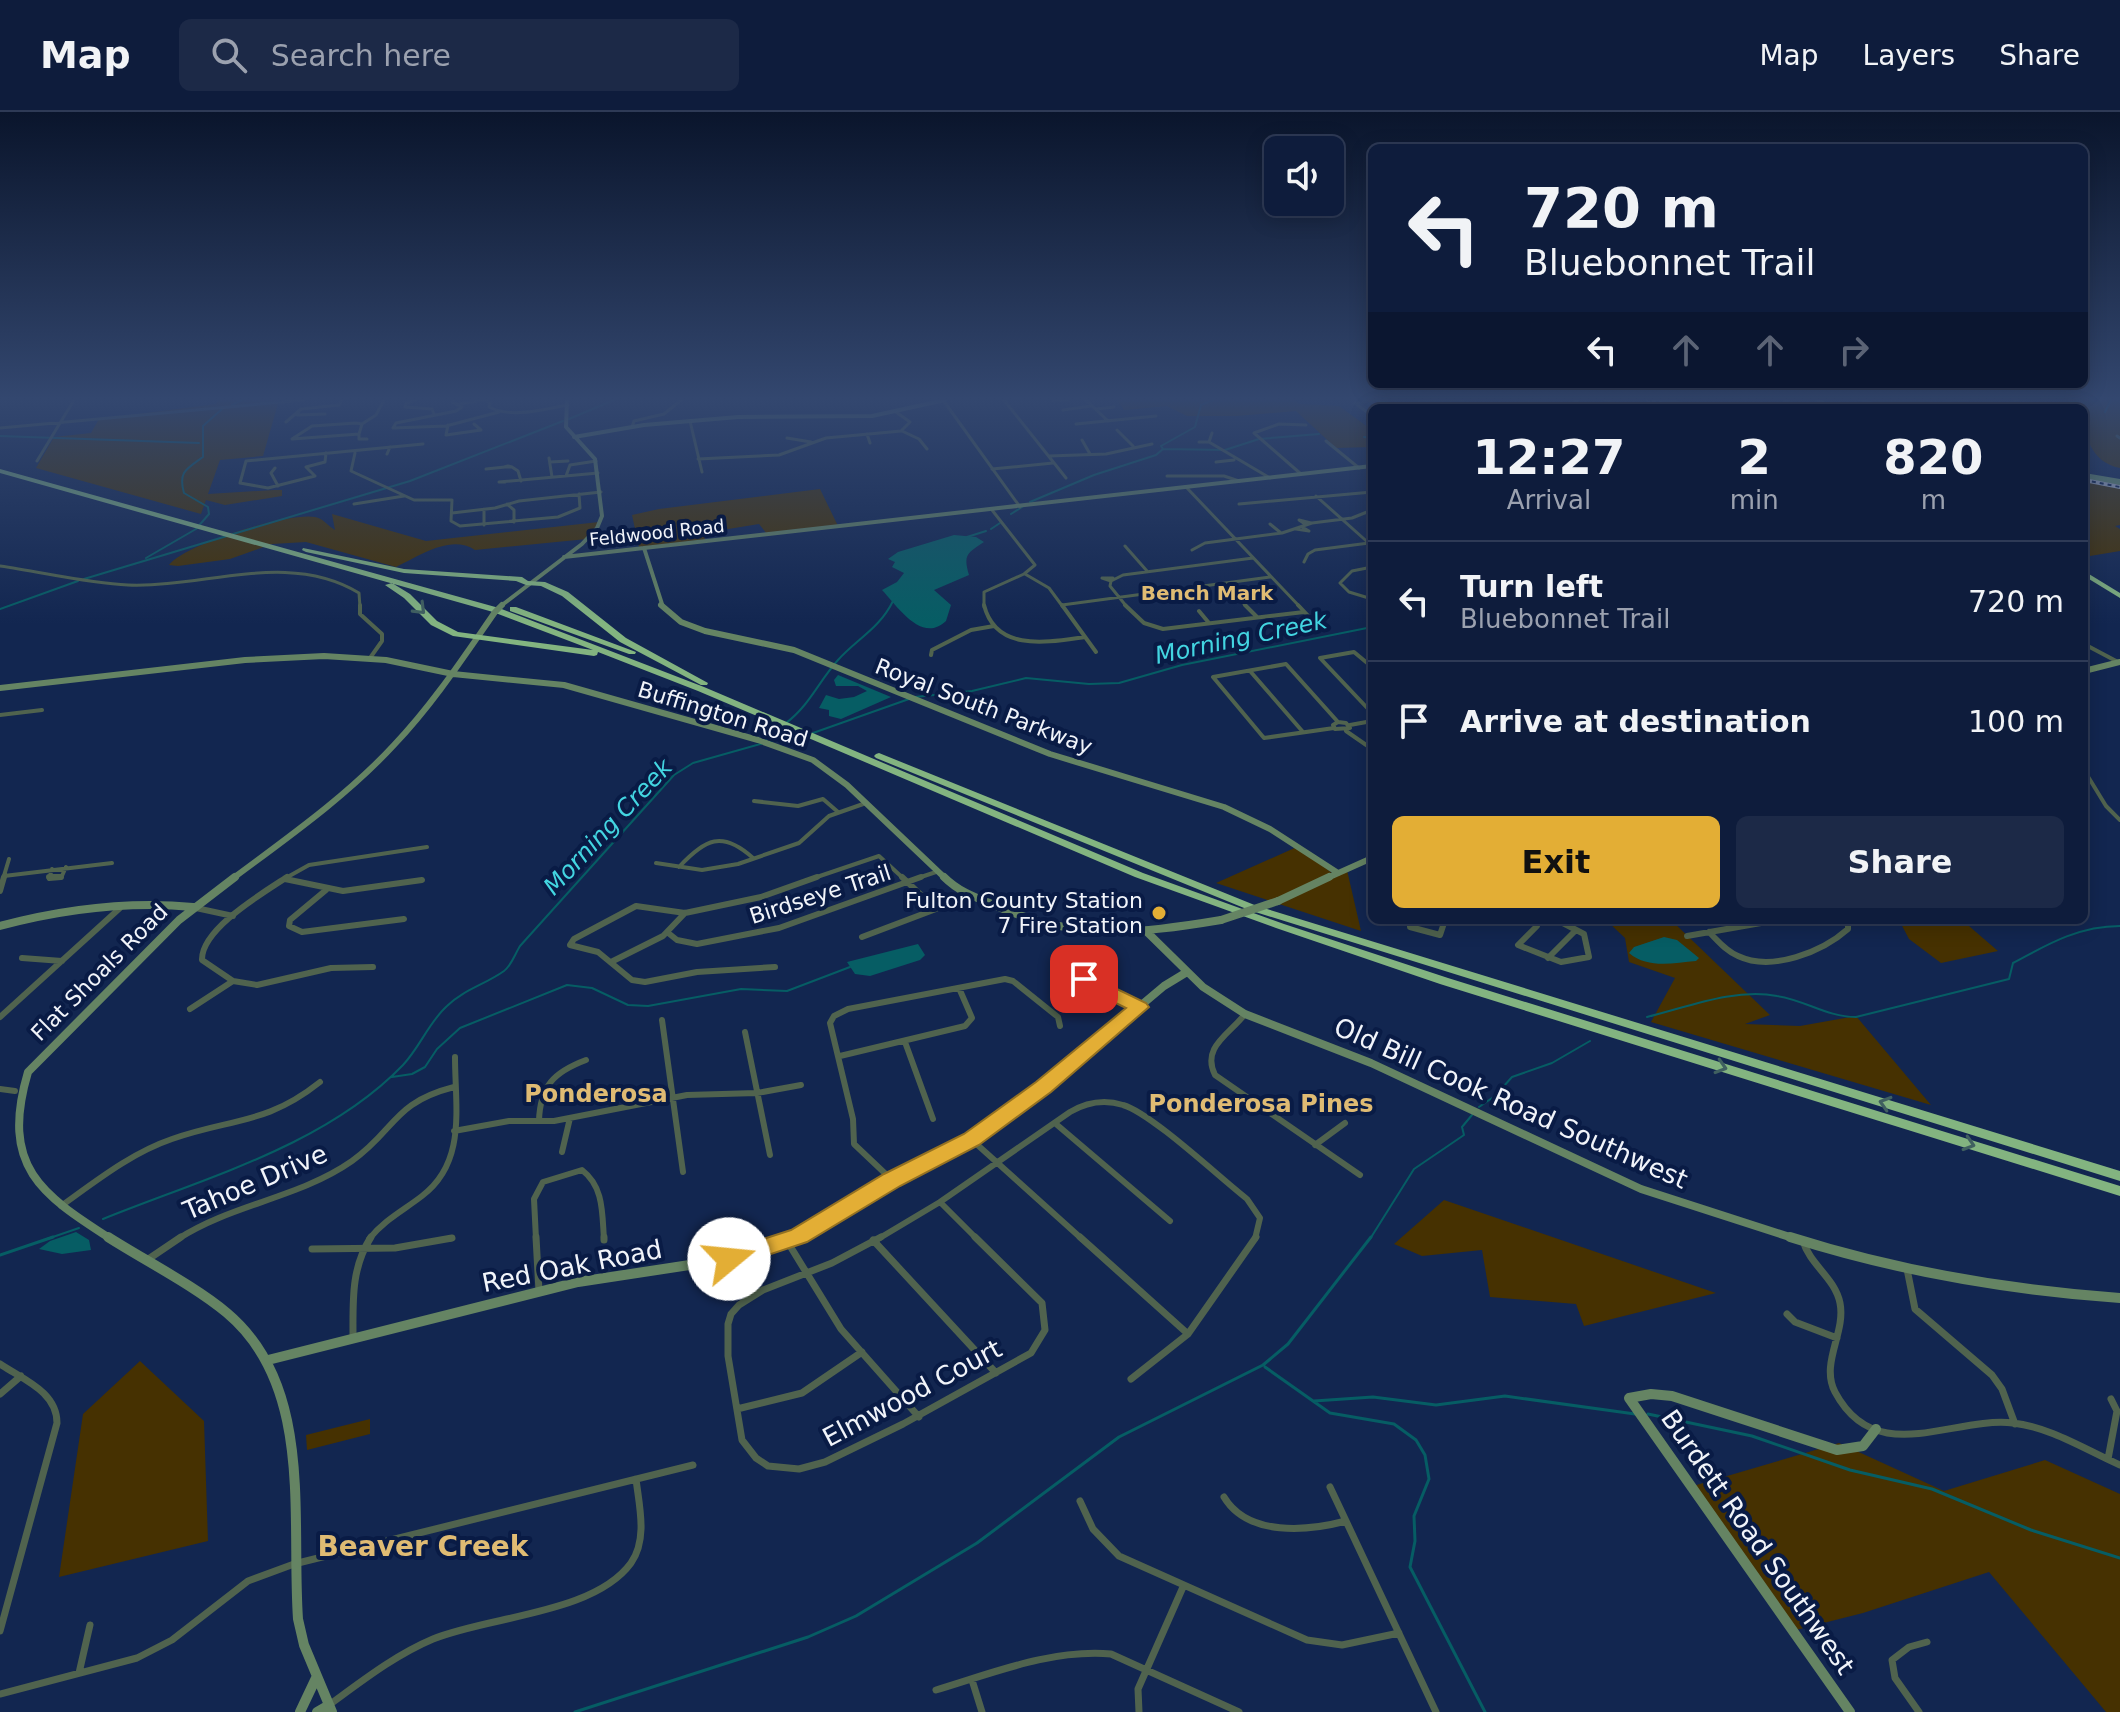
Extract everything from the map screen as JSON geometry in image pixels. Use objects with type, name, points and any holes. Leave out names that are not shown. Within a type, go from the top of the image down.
[{"type":"highway","points":[[23,475],[496,610],[701,689],[1139,875],[1280,926],[1444,981],[2120,1191]]},
{"type":"highway","points":[[25,475],[502,605],[690,676],[804,726],[1253,908],[2120,1176]]},
{"type":"highway","points":[[282,544],[383,568],[540,580],[565,594],[623,640],[690,676]]},
{"type":"highway","points":[[340,567],[399,590],[434,623],[474,640],[495,639],[586,651],[701,689]]},
{"type":"highway","points":[[2088,572],[2120,590]]},
{"type":"highway","points":[[2088,573],[2120,596]]},
{"type":"main road","points":[[2088,477],[2120,482]]},
{"type":"street","points":[[244,475],[242,485],[258,488],[278,486],[314,475]]},
{"type":"street","points":[[272,475],[278,486]]},
{"type":"street","points":[[359,475],[414,500],[448,498],[452,503],[451,521],[454,525],[558,517],[580,508],[579,494]]},
{"type":"street","points":[[519,475],[521,481]]},
{"type":"street","points":[[505,482],[580,475]]},
{"type":"street","points":[[540,580],[600,523],[603,513],[598,475]]},
{"type":"street","points":[[996,475],[1020,507]]},
{"type":"street","points":[[1063,475],[1066,478]]},
{"type":"street","points":[[1264,475],[1270,478]]},
{"type":"street","name":"Feldwood Road","points":[[564,557],[1296,475]]},
{"type":"street","points":[[1167,476],[1224,476],[1240,481]]},
{"type":"street","points":[[1187,488],[1314,622]]},
{"type":"street","points":[[452,513],[601,492]]},
{"type":"street","points":[[1239,504],[1368,492]]},
{"type":"street","points":[[354,504],[405,496]]},
{"type":"street","points":[[1315,496],[1368,542]]},
{"type":"street","points":[[452,503],[460,502]]},
{"type":"street","points":[[506,504],[514,510],[514,522]]},
{"type":"street","points":[[484,509],[484,525]]},
{"type":"street","points":[[992,510],[1034,562],[1033,569],[1025,574],[984,592],[984,609],[994,626],[1004,636],[1026,643],[1085,637]]},
{"type":"street","points":[[1192,550],[1205,543],[1282,533],[1368,511]]},
{"type":"street","points":[[1300,527],[1299,520],[1312,523]]},
{"type":"street","points":[[1270,524],[1282,533]]},
{"type":"street","points":[[1304,562],[1308,554],[1315,550],[1368,544]]},
{"type":"street","points":[[1125,546],[1147,572]]},
{"type":"street","points":[[576,548],[578,552],[598,553]]},
{"type":"street","name":"Royal South Parkway","points":[[647,548],[659,602],[667,613],[681,622],[705,631],[794,650],[1050,754],[1224,807],[1270,829],[1338,873]]},
{"type":"street","points":[[1253,558],[1147,572],[1112,580],[1110,586],[1139,621],[1149,627],[1170,629],[1304,612]]},
{"type":"street","points":[[0,566],[139,585],[284,571],[333,582],[359,593],[360,614],[382,634],[382,641],[370,658]]},
{"type":"street","points":[[1368,568],[1352,571],[1340,583],[1349,592],[1368,598]]},
{"type":"street","points":[[1025,574],[1045,584],[1096,652]]},
{"type":"street","points":[[1062,605],[1270,577]]},
{"type":"street","name":"Flat Shoals Road","points":[[8,1108],[15,1091],[43,1055],[193,907],[304,825],[365,774],[416,722],[453,674],[489,618],[522,581]]},
{"type":"street","points":[[1244,604],[1257,618]]},
{"type":"street","points":[[1199,611],[1210,624]]},
{"type":"street","points":[[931,655],[932,650],[965,633],[994,626]]},
{"type":"street","points":[[2088,647],[2119,663]]},
{"type":"street","points":[[1368,664],[1354,652],[1320,658],[1368,709]]},
{"type":"street","name":"Buffington Road","points":[[0,688],[260,658],[312,656],[370,658],[453,674],[564,685],[758,740],[813,760],[834,774],[936,872],[965,894],[1042,922],[1099,932],[1147,932],[1221,920],[1278,901],[1368,860]]},
{"type":"street","points":[[2088,670],[2119,663]]},
{"type":"street","points":[[1368,722],[1336,725],[1264,738],[1213,677],[1286,664],[1336,725],[1368,746]]},
{"type":"street","points":[[1250,671],[1304,733]]},
{"type":"street","points":[[0,715],[42,710]]},
{"type":"street","points":[[1345,730],[1350,725]]},
{"type":"street","points":[[2088,777],[2106,806],[2120,820]]},
{"type":"street","points":[[754,801],[798,806],[823,799],[838,812]]},
{"type":"street","points":[[656,863],[710,870],[753,859],[799,843],[822,820],[866,803]]},
{"type":"street","points":[[678,868],[698,846],[716,840],[736,844],[753,859]]},
{"type":"street","points":[[373,967],[331,968],[257,985],[233,981],[202,960],[201,953],[205,943],[234,917],[284,879],[309,865],[427,847]]},
{"type":"street","points":[[775,967],[697,972],[645,982],[632,980],[613,961],[598,952],[570,945],[574,939],[636,906],[685,913],[761,897],[879,856],[936,909],[862,937]]},
{"type":"street","points":[[0,891],[9,859]]},
{"type":"street","points":[[4,876],[112,863]]},
{"type":"street","points":[[52,869],[49,879],[54,881],[61,878],[66,867]]},
{"type":"street","name":"Birdseye Trail","points":[[667,932],[686,943],[710,943],[779,928],[936,872]]},
{"type":"street","points":[[284,879],[326,890],[343,891],[422,880]]},
{"type":"street","points":[[326,890],[290,920],[289,926],[302,932],[404,919]]},
{"type":"street","points":[[0,1017],[123,904]]},
{"type":"street","points":[[0,926],[60,912],[123,904],[193,907],[234,917]]},
{"type":"street","points":[[613,961],[676,926],[685,913]]},
{"type":"street","points":[[1410,924],[1410,927],[1440,935],[1444,924]]},
{"type":"street","points":[[1537,924],[1518,945],[1561,962],[1589,957],[1584,934],[1565,924]]},
{"type":"street","points":[[1687,936],[1755,924]]},
{"type":"street","points":[[1709,932],[1740,957],[1758,961],[1824,947],[1848,929],[1848,924]]},
{"type":"street","points":[[1159,943],[1163,933],[1170,929]]},
{"type":"street","points":[[1548,958],[1576,930]]},
{"type":"street","name":"Old Bill Cook Road Southwest","points":[[1147,932],[1214,996],[1245,1014],[1371,1063],[1641,1189],[1803,1241],[1907,1269],[2039,1292],[2120,1298]]},
{"type":"street","points":[[22,958],[63,961]]},
{"type":"street","points":[[1078,971],[1084,979],[1139,1007]]},
{"type":"street","name":"Red Oak Road","points":[[268,1360],[539,1292],[602,1278],[729,1259],[787,1241],[825,1223],[892,1180],[972,1139],[1044,1087],[1139,1007],[1187,972]]},
{"type":"street","points":[[892,1180],[854,1144],[853,1119],[830,1023],[834,1016],[848,1009],[1005,979],[1013,981],[1058,1017],[1060,1026]]},
{"type":"street","points":[[190,1009],[233,981]]},
{"type":"street","points":[[840,1056],[965,1026],[972,1018],[959,988]]},
{"type":"street","points":[[1245,1014],[1211,1050],[1208,1059],[1210,1069],[1222,1081],[1360,1175]]},
{"type":"street","points":[[662,1020],[683,1172]]},
{"type":"street","points":[[745,1032],[770,1155]]},
{"type":"street","points":[[905,1042],[933,1119]]},
{"type":"street","points":[[353,1338],[353,1272],[361,1249],[382,1224],[441,1178],[452,1157],[455,1057]]},
{"type":"street","points":[[539,1121],[539,1097],[546,1083],[563,1069],[586,1060]]},
{"type":"street","points":[[60,1207],[153,1146],[187,1134],[270,1116],[295,1103],[320,1082]]},
{"type":"street","points":[[454,1131],[509,1121],[570,1118],[700,1094],[757,1093],[801,1085]]},
{"type":"street","name":"Tahoe Drive","points":[[146,1260],[211,1219],[342,1167],[366,1149],[407,1104],[428,1093],[454,1087]]},
{"type":"street","points":[[0,1089],[15,1091]]},
{"type":"street","points":[[807,1274],[873,1240],[1087,1104],[1108,1102],[1129,1106],[1247,1199],[1260,1218],[1257,1236],[1188,1334],[1131,1379]]},
{"type":"street","points":[[562,1152],[570,1118]]},
{"type":"street","points":[[1315,1145],[1345,1123]]},
{"type":"street","points":[[1056,1124],[1170,1221]]},
{"type":"street","points":[[972,1139],[1188,1334]]},
{"type":"street","points":[[539,1292],[534,1199],[543,1182],[582,1170],[592,1177],[598,1186],[604,1240]]},
{"type":"street","points":[[23,1182],[227,1313],[250,1335],[268,1360],[282,1391],[290,1426],[298,1619],[304,1645],[330,1708]]},
{"type":"street","name":"Elmwood Court","points":[[807,1274],[751,1295],[728,1318],[726,1336],[742,1440],[750,1454],[767,1466],[788,1471],[812,1468],[919,1417],[1031,1353],[1041,1343],[1047,1318],[1042,1303],[938,1200]]},
{"type":"street","points":[[312,1249],[395,1248],[452,1238]]},
{"type":"street","points":[[873,1240],[996,1373]]},
{"type":"street","points":[[787,1241],[835,1321],[919,1417]]},
{"type":"street","points":[[1803,1241],[1805,1250],[1828,1277],[1838,1296],[1841,1313],[1830,1372],[1834,1388],[1850,1411],[1876,1429],[1917,1438],[1984,1423],[2015,1424],[2043,1432],[2120,1465]]},
{"type":"street","points":[[1907,1269],[1915,1309],[1992,1375],[2002,1389],[2015,1424]]},
{"type":"street","points":[[1787,1314],[1795,1322],[1837,1338]]},
{"type":"street","points":[[737,1409],[802,1393],[862,1352]]},
{"type":"street","points":[[0,1364],[49,1396],[57,1409],[57,1423],[0,1631]]},
{"type":"street","points":[[0,1394],[21,1376]]},
{"type":"street","name":"Burdett Road Southwest","points":[[1850,1712],[1629,1398],[1651,1394],[1672,1396],[1837,1450],[1863,1446],[1876,1429]]},
{"type":"street","points":[[2107,1460],[2117,1411],[2111,1399]]},
{"type":"street","points":[[0,1694],[137,1658],[156,1649],[248,1581],[294,1564],[693,1465]]},
{"type":"street","points":[[317,1712],[330,1708],[395,1658],[436,1638],[588,1595],[613,1582],[631,1563],[640,1542],[636,1479]]},
{"type":"street","points":[[1330,1487],[1436,1712]]},
{"type":"street","points":[[1224,1497],[1235,1511],[1284,1531],[1304,1531],[1346,1521]]},
{"type":"street","points":[[1080,1501],[1093,1529],[1109,1549],[1130,1563],[1321,1645],[1349,1646],[1399,1633]]},
{"type":"street","points":[[1139,1712],[1138,1689],[1183,1586]]},
{"type":"street","points":[[79,1673],[90,1625]]},
{"type":"street","points":[[1919,1712],[1895,1679],[1891,1665],[1893,1655],[1899,1649],[1927,1642]]},
{"type":"street","points":[[936,1690],[1085,1651],[1111,1654],[1239,1712]]},
{"type":"street","points":[[300,1712],[317,1676]]},
{"type":"street","points":[[972,1680],[982,1712]]},
{"type":"shaded area","points":[[60,475],[215,475],[208,494],[282,490],[282,496],[225,505],[206,500],[201,514]]},
{"type":"shaded area","points":[[2088,477],[2120,482],[2120,525],[2115,526],[2120,529],[2120,551],[2088,556]]},
{"type":"shaded area","points":[[820,489],[838,526],[767,534],[759,524],[704,533],[705,540],[639,547],[632,515]]},
{"type":"shaded area","points":[[332,514],[426,541],[599,522],[587,539],[475,550],[455,544],[445,545],[396,567],[306,542],[272,544],[230,559],[169,565],[194,548],[215,539],[283,519],[315,517],[335,530]]},
{"type":"shaded area","points":[[954,535],[976,537],[984,542],[968,555],[969,575],[934,590],[951,605],[946,621],[937,627],[919,626],[882,590],[897,582],[904,573],[892,567],[895,562],[888,559],[898,552]]},
{"type":"shaded area","points":[[838,675],[891,697],[841,719],[829,716],[829,710],[819,708],[826,695],[839,699],[867,691],[858,686],[836,686],[834,680]]},
{"type":"shaded area","points":[[1299,846],[1333,874],[1347,870],[1361,931],[1216,883]]},
{"type":"shaded area","points":[[1610,924],[1675,924],[1770,1015],[1745,1024],[1800,1026],[1856,1016],[1931,1105],[1651,1022],[1675,978],[1629,962],[1625,938]]},
{"type":"shaded area","points":[[1901,924],[1967,924],[1998,951],[1941,963],[1909,939]]},
{"type":"shaded area","points":[[1664,937],[1677,940],[1699,958],[1696,961],[1661,964],[1644,961],[1629,953],[1634,947]]},
{"type":"shaded area","points":[[918,944],[925,955],[920,960],[870,976],[855,974],[847,962]]},
{"type":"shaded area","points":[[1444,1200],[1716,1293],[1584,1326],[1576,1304],[1490,1297],[1482,1250],[1422,1256],[1394,1244]]},
{"type":"shaded area","points":[[76,1232],[89,1240],[91,1250],[62,1254],[39,1249],[50,1241]]},
{"type":"shaded area","points":[[140,1361],[204,1421],[208,1541],[59,1577],[83,1414]]},
{"type":"shaded area","points":[[370,1419],[370,1434],[307,1450],[306,1435]]},
{"type":"shaded area","points":[[1839,1443],[1944,1491],[2045,1460],[2120,1494],[2120,1712],[2106,1712],[1989,1572],[1863,1613],[1796,1630],[1693,1486]]},
{"type":"waterway","points":[[146,558],[196,529],[209,514],[208,507],[184,493],[184,475]]},
{"type":"waterway","points":[[233,534],[426,475]]},
{"type":"waterway","points":[[1030,502],[1095,475]]},
{"type":"waterway","points":[[1011,514],[1022,507]]},
{"type":"waterway","points":[[991,529],[1000,523]]},
{"type":"waterway","points":[[967,537],[986,531]]},
{"type":"waterway","points":[[84,579],[227,536]]},
{"type":"waterway","points":[[0,609],[78,581]]},
{"type":"waterway","points":[[786,723],[801,709],[838,660],[882,619],[893,601]]},
{"type":"waterway","name":"Morning Creek","points":[[915,697],[972,691],[1026,678],[1089,684],[1119,683],[1182,665],[1368,628]]},
{"type":"waterway","name":"Morning Creek","points":[[813,733],[909,699]]},
{"type":"waterway","points":[[766,740],[770,732],[781,726]]},
{"type":"waterway","name":"Morning Creek","points":[[770,741],[803,735]]},
{"type":"waterway","name":"Morning Creek","points":[[103,1219],[262,1157],[300,1139],[372,1093],[403,1065],[447,1006],[506,969],[520,946],[674,775],[693,763],[764,743]]},
{"type":"waterway","points":[[1647,1017],[1744,994],[1787,998],[1835,1014],[1856,1017],[2009,979],[2013,963],[2051,943],[2091,929],[2120,926]]},
{"type":"waterway","points":[[392,1077],[412,1074],[425,1067],[437,1049],[460,1028],[567,985],[592,988],[628,1005],[648,1006],[741,989],[787,991],[850,967]]},
{"type":"waterway","points":[[1479,1107],[1495,1096],[1512,1077],[1552,1063],[1590,1041]]},
{"type":"waterway","points":[[1370,1239],[1414,1169],[1464,1135],[1462,1127],[1472,1115]]},
{"type":"waterway","name":"Morning Creek","points":[[47,1239],[79,1228]]},
{"type":"waterway","name":"Morning Creek","points":[[0,1255],[53,1237]]},
{"type":"waterway","points":[[575,1712],[808,1637],[856,1616],[977,1543],[1119,1437],[1263,1365],[1288,1344],[1371,1237]]},
{"type":"waterway","points":[[1265,1367],[1330,1413],[1394,1424],[1416,1440],[1425,1455],[1429,1479],[1414,1516],[1415,1541],[1410,1567],[1485,1712]]},
{"type":"waterway","points":[[1314,1401],[1373,1397],[1436,1405],[1505,1396],[1635,1414]]},
{"type":"waterway","points":[[1648,1414],[1752,1436],[1850,1470],[1932,1489],[2031,1530],[2120,1558]]},
{"type":"railway","points":[[2088,481],[2120,487]]},
{"type":"place","name":"Fulton County Station 7 Fire Station","points":[[1159,913]]},
{"type":"district","name":"Bench Mark","points":[[1207,593]]},
{"type":"district","name":"Ponderosa","points":[[596,1094]]},
{"type":"district","name":"Ponderosa Pines","points":[[1261,1104]]},
{"type":"district","name":"Beaver Creek","points":[[423,1546]]},
{"type":"route","points":[[729,1259],[799,1236],[892,1180],[972,1139],[1044,1087],[1139,1007],[1084,979]]}]
